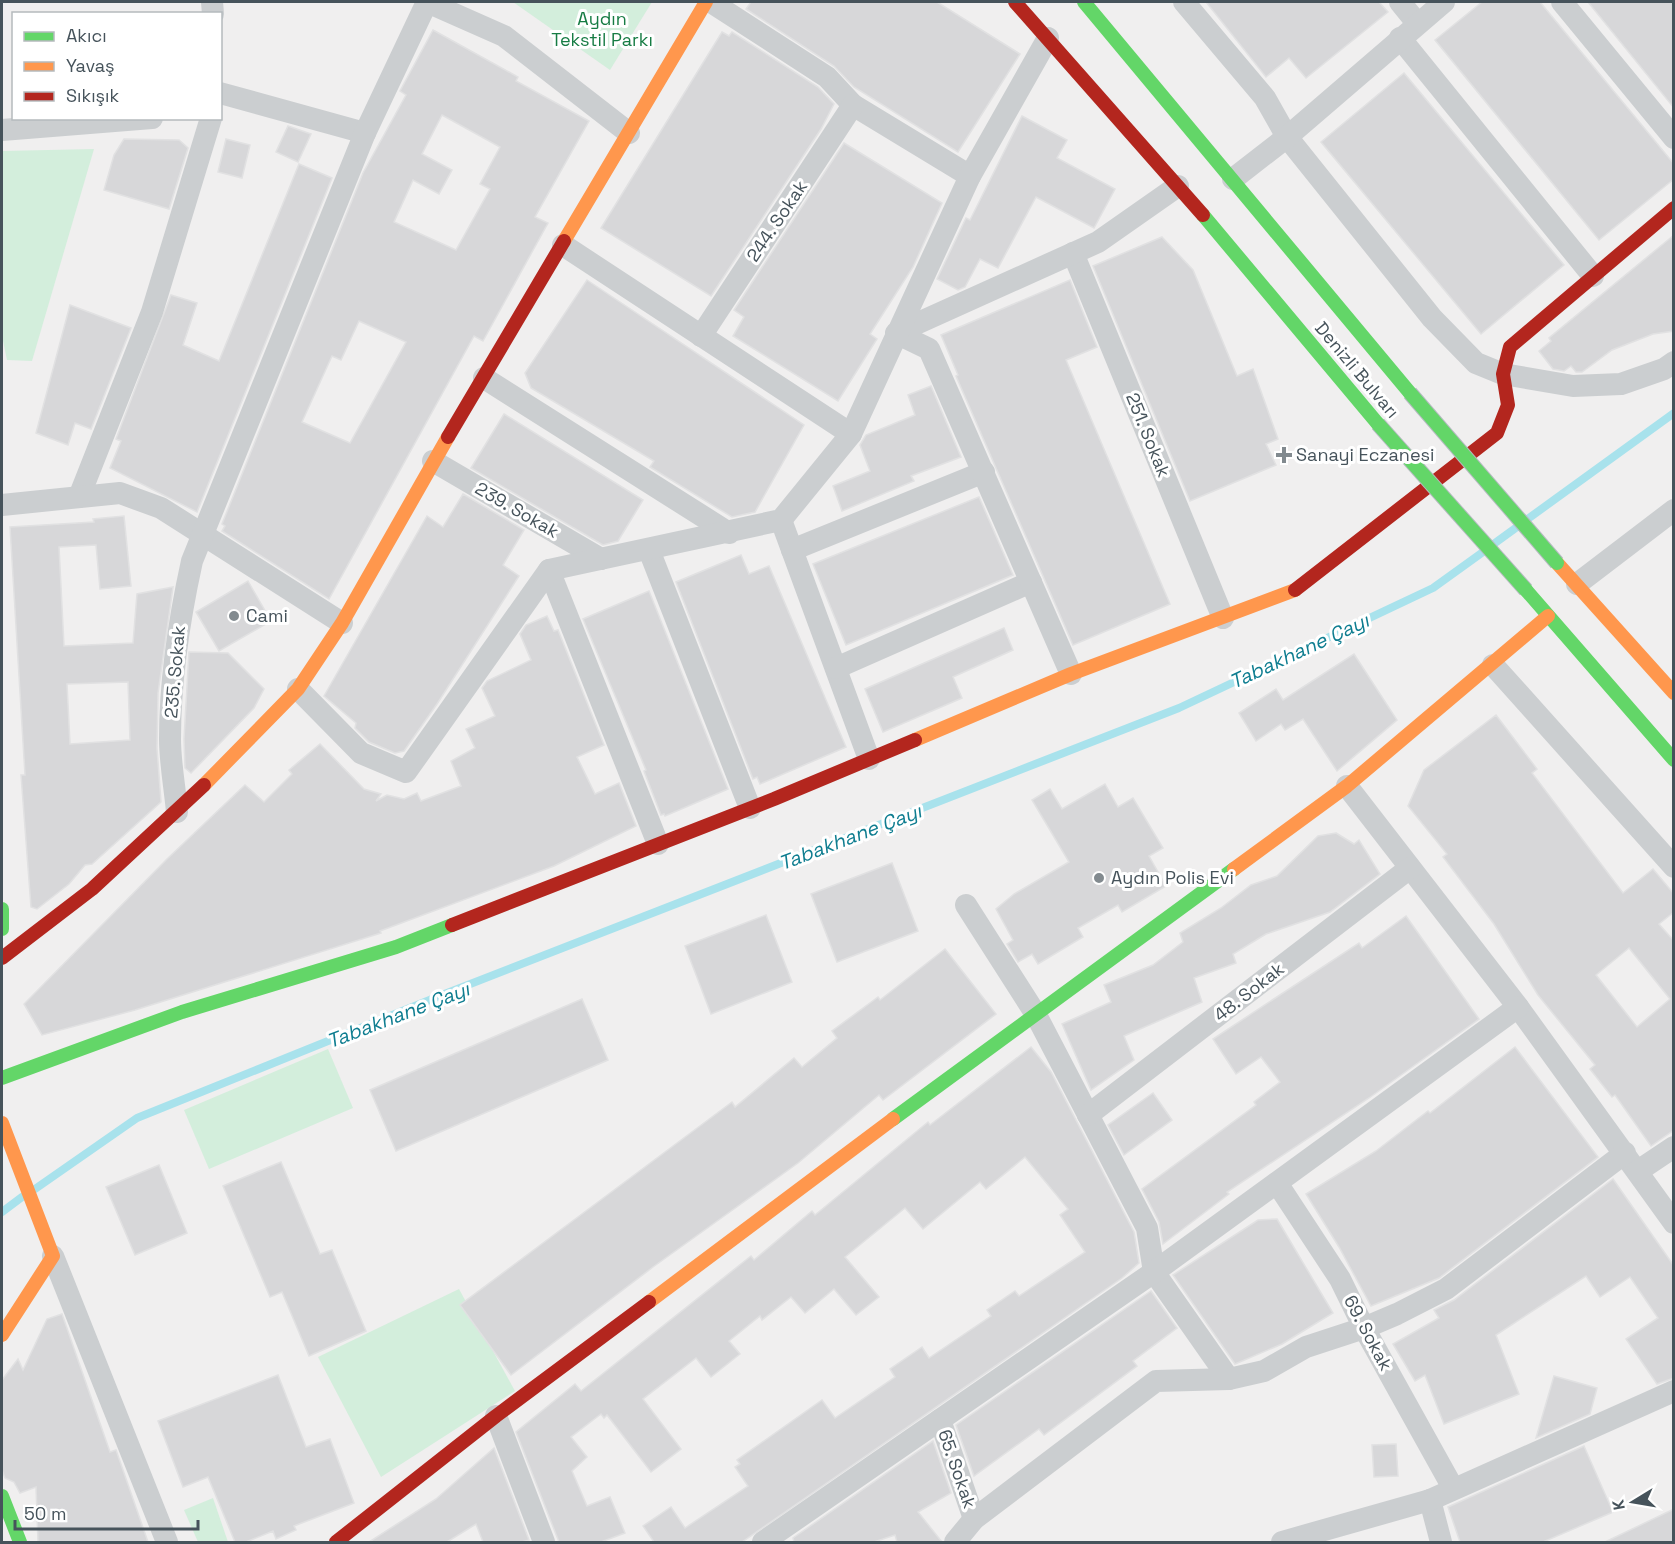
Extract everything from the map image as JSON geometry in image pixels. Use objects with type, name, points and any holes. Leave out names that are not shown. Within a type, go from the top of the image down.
[{"type":"main road","points":[[2,958],[92,889],[177,812],[298,689],[342,623],[433,461],[708,2]]},
{"type":"main road","name":"Denizli Bulvarı","points":[[1015,2],[1178,186],[1378,424],[1674,760]]},
{"type":"main road","name":"Denizli Bulvarı","points":[[1084,2],[1410,393],[1557,563],[1674,693]]},
{"type":"main road","points":[[2,1077],[182,1012],[396,947],[750,808],[1071,674],[1292,592],[1497,433],[1508,405],[1503,374],[1510,348],[1674,208]]},
{"type":"main road","points":[[336,1542],[496,1416],[1035,1013],[1347,786],[1493,665],[1548,616]]},
{"type":"main road","points":[[2,909],[2,929]]},
{"type":"main road","points":[[2,1124],[53,1256],[2,1335]]},
{"type":"main road","points":[[2,1496],[20,1542]]},
{"type":"main road","points":[[2,1518],[11,1542]]},
{"type":"street","name":"235. Sokak","points":[[177,812],[170,741],[178,623],[192,561],[365,133],[427,2]]},
{"type":"street","points":[[427,2],[504,36],[629,133]]},
{"type":"street","points":[[708,2],[827,77],[853,105],[970,176]]},
{"type":"street","points":[[1184,2],[1265,98],[1287,137],[1432,318],[1476,363],[1503,374],[1573,386],[1621,384],[1664,369],[1674,362]]},
{"type":"street","points":[[1400,2],[1417,23]]},
{"type":"street","points":[[1233,179],[1287,137],[1444,2]]},
{"type":"street","points":[[1562,2],[1674,138]]},
{"type":"street","points":[[298,689],[361,753],[406,772],[549,570],[781,520],[851,434],[970,176],[1048,38]]},
{"type":"street","points":[[1400,38],[1593,276]]},
{"type":"street","points":[[222,94],[365,133]]},
{"type":"street","name":"244. Sokak","points":[[700,336],[853,105]]},
{"type":"street","points":[[2,130],[127,120]]},
{"type":"street","points":[[79,497],[153,312],[211,120]]},
{"type":"street","points":[[896,333],[1098,242],[1178,186]]},
{"type":"street","points":[[563,246],[851,434]]},
{"type":"street","name":"251. Sokak","points":[[1073,253],[1223,618]]},
{"type":"street","points":[[896,333],[929,349],[1071,674]]},
{"type":"street","points":[[484,378],[729,533]]},
{"type":"street","name":"239. Sokak","points":[[433,461],[601,560]]},
{"type":"street","points":[[792,550],[984,472]]},
{"type":"street","points":[[2,505],[120,493],[161,508],[342,623]]},
{"type":"street","points":[[1577,584],[1674,510]]},
{"type":"street","points":[[781,520],[869,759]]},
{"type":"street","points":[[649,550],[750,808]]},
{"type":"street","points":[[549,570],[658,844]]},
{"type":"street","points":[[836,668],[1030,582]]},
{"type":"street","points":[[1493,665],[1674,867]]},
{"type":"street","points":[[1347,786],[1518,1007],[1674,1223]]},
{"type":"street","name":"48. Sokak","points":[[1088,1115],[1410,867]]},
{"type":"street","points":[[966,905],[1035,1013],[1147,1228],[1154,1272],[1229,1379]]},
{"type":"street","points":[[771,1540],[1154,1272],[1518,1007]]},
{"type":"street","points":[[955,1542],[974,1519],[1156,1381],[1229,1379],[1264,1371],[1306,1347],[1364,1329],[1446,1289],[1631,1162],[1674,1147]]},
{"type":"street","name":"69. Sokak","points":[[1277,1183],[1324,1252],[1364,1329],[1453,1488]]},
{"type":"street","points":[[53,1256],[167,1542]]},
{"type":"street","points":[[1282,1542],[1430,1500],[1674,1391]]},
{"type":"street","points":[[496,1416],[544,1542]]},
{"type":"street","name":"65. Sokak","points":[[940,1420],[974,1519]]},
{"type":"street","points":[[1430,1500],[1441,1542]]},
{"type":"green space","name":"Aydın Tekstil Parkı","points":[[513,2],[652,2],[610,70]]},
{"type":"green space","points":[[94,149],[32,361],[7,360],[2,336],[2,151]]},
{"type":"green space","points":[[328,1049],[353,1108],[209,1169],[184,1110]]},
{"type":"green space","points":[[459,1289],[515,1391],[381,1477],[318,1357]]},
{"type":"green space","points":[[213,1498],[228,1542],[198,1542],[184,1510]]},
{"type":"building","points":[[751,2],[937,2],[1020,54],[958,152],[854,87],[834,66],[746,9]]},
{"type":"building","points":[[1206,2],[1379,2],[1388,12],[1306,78],[1289,58],[1266,77]]},
{"type":"building","points":[[1482,2],[1540,2],[1674,164],[1674,179],[1599,240],[1435,40]]},
{"type":"building","points":[[1588,2],[1674,2],[1674,108]]},
{"type":"building","points":[[433,30],[518,77],[516,81],[589,121],[535,217],[548,223],[483,341],[474,336],[329,599],[222,531],[225,526],[222,524],[363,173],[406,95],[400,91]],"holes":[[[442,115],[500,147],[480,184],[490,189],[456,250],[394,222],[413,180],[439,194],[452,170],[422,154]],[[359,321],[406,342],[350,443],[302,422],[332,356],[341,360]]]},
{"type":"building","points":[[722,32],[729,36],[732,32],[818,87],[834,104],[821,129],[711,296],[601,228]]},
{"type":"building","points":[[1404,73],[1564,265],[1481,334],[1321,142]]},
{"type":"building","points":[[1022,116],[1067,140],[1057,158],[1115,189],[1094,228],[1036,197],[998,268],[980,259],[965,287],[958,290],[937,279],[966,218],[970,220]]},
{"type":"building","points":[[288,126],[311,134],[298,162],[276,152]]},
{"type":"building","points":[[124,139],[179,140],[188,148],[169,209],[104,190],[114,155]]},
{"type":"building","points":[[226,139],[250,145],[242,178],[218,172]]},
{"type":"building","points":[[844,143],[942,203],[913,267],[870,334],[877,339],[838,401],[733,336],[744,317],[734,310]]},
{"type":"building","points":[[299,164],[332,178],[197,512],[110,468],[121,441],[116,439],[171,295],[197,303],[183,345],[219,361]]},
{"type":"building","points":[[1674,235],[1674,331],[1653,334],[1612,350],[1582,372],[1576,372],[1571,366],[1564,371],[1553,369],[1539,351],[1551,341],[1549,338]]},
{"type":"building","points":[[1162,237],[1193,270],[1237,376],[1253,369],[1278,439],[1266,444],[1276,465],[1190,501],[1093,266]]},
{"type":"building","points":[[587,280],[804,425],[755,512],[732,517],[650,467],[654,461],[531,388],[525,373]]},
{"type":"building","points":[[1070,280],[1097,347],[1066,360],[1170,604],[1073,645],[956,376],[958,375],[941,335]]},
{"type":"building","points":[[70,305],[131,328],[91,429],[75,423],[68,445],[36,433]]},
{"type":"building","points":[[931,386],[961,457],[911,476],[914,481],[842,511],[833,486],[870,471],[860,445],[866,435],[915,415],[908,395]]},
{"type":"building","points":[[504,414],[643,500],[618,541],[603,545],[471,468]]},
{"type":"building","points":[[463,494],[524,530],[503,565],[519,576],[437,704],[404,751],[395,753],[369,742],[355,728],[356,723],[324,696],[427,516],[443,527]]},
{"type":"building","points":[[979,497],[1013,575],[846,645],[813,564]]},
{"type":"building","points":[[124,516],[131,586],[100,589],[96,545],[59,547],[64,646],[133,643],[137,594],[173,587],[158,693],[157,748],[161,802],[92,864],[85,865],[69,884],[37,909],[31,907],[21,775],[25,775],[10,527],[94,522],[93,519]],"holes":[[[128,682],[130,740],[70,744],[67,684]]]},
{"type":"building","points":[[741,555],[749,574],[769,566],[846,747],[760,784],[757,777],[753,779],[676,582]]},
{"type":"building","name":"Cami","points":[[248,581],[271,621],[219,651],[196,612]]},
{"type":"building","points":[[649,591],[728,789],[665,816],[661,815],[644,771],[646,770],[583,619]]},
{"type":"building","points":[[547,616],[554,631],[558,630],[604,745],[577,757],[595,794],[619,783],[636,826],[554,866],[380,931],[381,933],[135,1010],[42,1035],[24,1004],[167,859],[245,785],[264,802],[292,774],[289,770],[320,744],[364,789],[381,794],[376,801],[387,795],[404,799],[417,793],[421,801],[461,786],[451,761],[475,748],[466,729],[495,716],[482,688],[487,681],[531,660],[520,634],[526,625]]},
{"type":"building","points":[[1004,628],[1013,650],[953,677],[962,698],[883,732],[865,689]]},
{"type":"building","points":[[189,652],[228,653],[264,689],[254,708],[191,773],[185,768],[184,739]]},
{"type":"building","points":[[1354,654],[1397,720],[1337,771],[1303,719],[1285,730],[1281,724],[1256,741],[1239,713],[1276,689],[1283,700]]},
{"type":"building","points":[[1496,715],[1537,769],[1532,773],[1623,893],[1653,869],[1674,894],[1674,912],[1659,924],[1674,941],[1674,1130],[1651,1146],[1615,1095],[1612,1097],[1590,1069],[1595,1065],[1538,995],[1494,924],[1443,857],[1447,854],[1408,806],[1424,770]],"holes":[[[1629,948],[1670,999],[1637,1027],[1596,975]]]},
{"type":"building","points":[[1105,784],[1118,807],[1133,798],[1163,848],[1149,856],[1166,886],[1122,912],[1118,905],[1078,928],[1083,937],[1038,964],[1032,954],[1018,962],[1007,944],[1013,940],[996,909],[1014,894],[1069,862],[1032,800],[1050,789],[1062,809]]},
{"type":"building","points":[[1336,833],[1354,844],[1359,840],[1380,874],[1330,912],[1266,934],[1233,954],[1236,963],[1194,978],[1202,1002],[1124,1036],[1134,1060],[1091,1090],[1062,1024],[1111,1002],[1104,985],[1153,965],[1183,942],[1180,933],[1221,908],[1251,885],[1277,876],[1318,836]]},
{"type":"building","points":[[892,863],[918,931],[837,962],[811,894]]},
{"type":"building","points":[[766,915],[792,982],[711,1014],[685,946]]},
{"type":"building","points":[[1406,916],[1479,1019],[1369,1098],[1227,1192],[1229,1194],[1163,1244],[1159,1222],[1142,1189],[1256,1105],[1254,1102],[1280,1082],[1261,1057],[1236,1074],[1213,1039],[1359,943],[1362,948]]},
{"type":"building","points":[[945,949],[996,1014],[883,1100],[879,1095],[798,1163],[653,1267],[511,1375],[460,1305],[732,1102],[735,1107],[794,1058],[802,1067],[837,1038],[832,1031],[878,997],[880,1000]]},
{"type":"building","points":[[582,999],[608,1060],[396,1151],[370,1090]]},
{"type":"building","points":[[1031,1047],[1051,1072],[1134,1232],[1139,1263],[1122,1278],[742,1542],[654,1542],[643,1526],[671,1507],[685,1528],[748,1486],[735,1467],[740,1464],[737,1460],[822,1400],[835,1418],[895,1377],[890,1369],[922,1347],[929,1358],[991,1316],[987,1310],[1015,1291],[1019,1296],[1085,1252],[1060,1215],[1068,1209],[1025,1157],[986,1189],[980,1182],[923,1229],[905,1208],[845,1257],[879,1297],[856,1315],[834,1289],[805,1313],[791,1297],[762,1320],[760,1316],[729,1341],[740,1354],[711,1377],[696,1358],[643,1399],[681,1449],[651,1472],[607,1415],[604,1418],[601,1414],[571,1437],[587,1457],[572,1471],[587,1506],[610,1497],[625,1533],[601,1542],[559,1542],[516,1432],[575,1384],[581,1391],[751,1256],[754,1260],[812,1211],[815,1215],[928,1122],[930,1125]]},
{"type":"building","points":[[1515,1047],[1598,1157],[1439,1278],[1371,1306],[1339,1247],[1306,1194],[1376,1151],[1428,1111],[1430,1113]]},
{"type":"building","points":[[1153,1093],[1172,1120],[1124,1155],[1108,1125]]},
{"type":"building","points":[[281,1162],[320,1254],[332,1250],[366,1331],[309,1356],[282,1292],[270,1297],[223,1186]]},
{"type":"building","points":[[159,1165],[187,1233],[135,1255],[106,1187]]},
{"type":"building","points":[[1613,1179],[1674,1266],[1674,1378],[1657,1384],[1626,1339],[1658,1318],[1630,1277],[1600,1297],[1586,1276],[1496,1335],[1519,1394],[1444,1424],[1425,1375],[1415,1381],[1393,1344],[1439,1318],[1434,1310],[1454,1300]]},
{"type":"building","points":[[1277,1219],[1333,1313],[1282,1344],[1235,1364],[1173,1275],[1258,1220]]},
{"type":"building","points":[[1151,1291],[1177,1328],[1133,1361],[1137,1366],[1044,1435],[1039,1429],[974,1476],[956,1425]]},
{"type":"building","points":[[62,1314],[110,1452],[116,1450],[148,1542],[38,1542],[36,1487],[20,1493],[14,1482],[5,1478],[2,1470],[2,1380],[18,1359],[23,1370],[47,1319]]},
{"type":"building","points":[[278,1375],[306,1447],[330,1439],[354,1503],[294,1526],[296,1530],[276,1539],[273,1531],[246,1542],[235,1542],[208,1477],[183,1487],[158,1421]]},
{"type":"building","points":[[1554,1376],[1597,1388],[1590,1414],[1536,1438]]},
{"type":"building","points":[[933,1441],[951,1493],[918,1512],[942,1542],[897,1542],[895,1535],[874,1542],[794,1542],[793,1538]]},
{"type":"building","points":[[1396,1444],[1398,1476],[1374,1477],[1372,1445]]},
{"type":"building","points":[[1584,1446],[1613,1512],[1543,1542],[1460,1542],[1448,1507]]},
{"type":"building","points":[[494,1448],[529,1540],[483,1542],[476,1524],[447,1542],[369,1542],[436,1499]]},
{"type":"building","points":[[1674,1509],[1674,1542],[1605,1542]]},
{"type":"waterway","name":"Tabakhane Çayı","points":[[1529,518],[1674,413]]},
{"type":"waterway","name":"Tabakhane Çayı","points":[[1495,543],[1517,527]]},
{"type":"waterway","name":"Tabakhane Çayı","points":[[35,1189],[137,1118],[442,995],[1179,708],[1433,588],[1483,552]]},
{"type":"waterway","name":"Tabakhane Çayı","points":[[2,1212],[22,1197]]},
{"type":"traffic: fast","points":[[1084,2],[1410,393]]},
{"type":"traffic: fast","points":[[1203,215],[1378,424]]},
{"type":"traffic: fast","points":[[1410,393],[1557,563]]},
{"type":"traffic: fast","points":[[1378,424],[1526,590]]},
{"type":"traffic: fast","points":[[1526,590],[1674,760]]},
{"type":"traffic: fast","points":[[893,1119],[1234,869]]},
{"type":"traffic: fast","points":[[2,909],[2,929]]},
{"type":"traffic: fast","points":[[2,1078],[182,1012],[396,947],[452,925]]},
{"type":"traffic: fast","points":[[2,1496],[20,1542]]},
{"type":"traffic: slow","points":[[564,241],[706,2]]},
{"type":"traffic: slow","points":[[204,785],[298,689],[342,623],[448,437]]},
{"type":"traffic: slow","points":[[1557,563],[1674,693]]},
{"type":"traffic: slow","points":[[915,740],[1071,674],[1295,590]]},
{"type":"traffic: slow","points":[[1234,869],[1347,786],[1548,616]]},
{"type":"traffic: slow","points":[[649,1302],[893,1119]]},
{"type":"traffic: slow","points":[[2,1123],[53,1256],[2,1335]]},
{"type":"traffic: jam","points":[[1015,2],[1203,215]]},
{"type":"traffic: jam","points":[[1295,590],[1497,433],[1508,405],[1503,374],[1510,347],[1674,208]]},
{"type":"traffic: jam","points":[[448,437],[564,241]]},
{"type":"traffic: jam","points":[[452,925],[774,799],[915,740]]},
{"type":"traffic: jam","points":[[2,958],[92,889],[204,785]]},
{"type":"traffic: jam","points":[[336,1542],[496,1416],[649,1302]]},
{"type":"place","name":"Sanayi Eczanesi","points":[[1284,455]]},
{"type":"place","name":"Cami","points":[[234,616]]},
{"type":"place","name":"Aydın Polis Evi","points":[[1099,878]]}]
